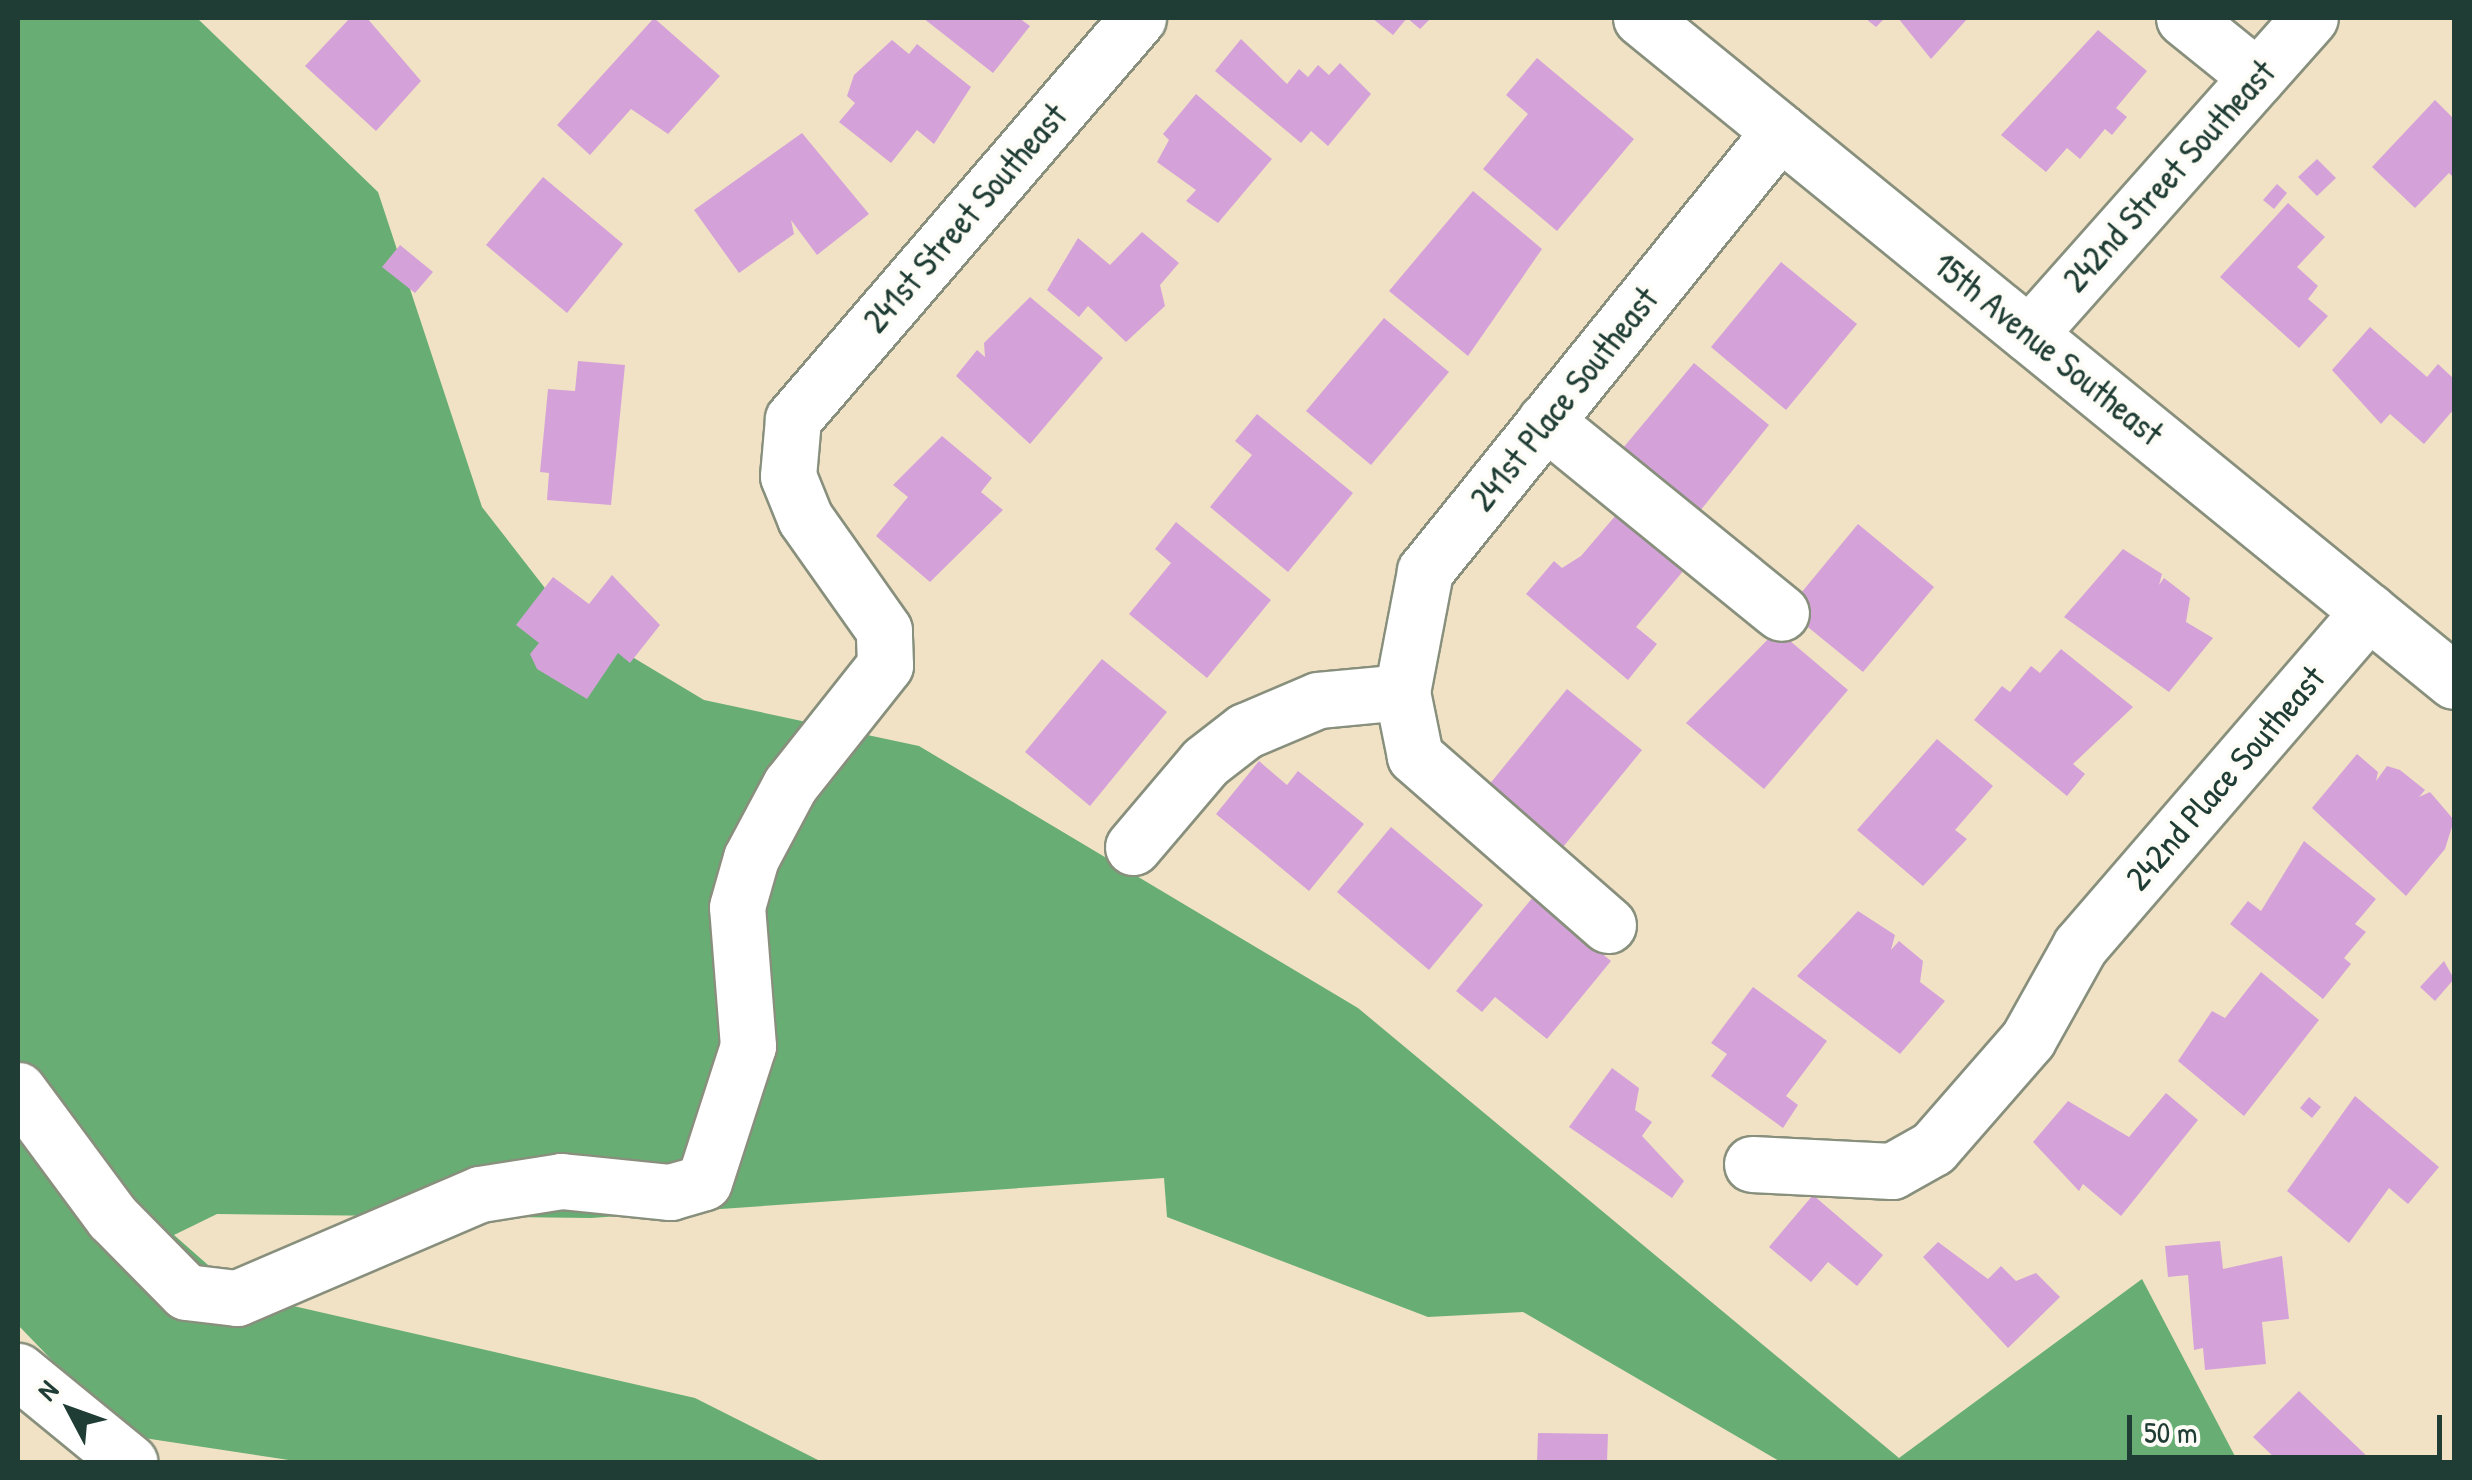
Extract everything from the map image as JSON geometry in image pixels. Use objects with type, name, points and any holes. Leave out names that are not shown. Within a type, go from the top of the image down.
[{"type":"street","name":"241st Street Southeast","points":[[18,1090],[112,1217],[186,1292],[237,1298],[480,1194],[561,1181],[670,1192],[704,1182],[748,1046],[737,907],[751,858],[790,785],[885,665],[884,630],[804,518],[788,476],[792,419],[1138,18]]},
{"type":"street","name":"15th Avenue Southeast","points":[[1641,18],[2454,681]]},
{"type":"street","points":[[2184,18],[2257,77]]},
{"type":"street","name":"242nd Street Southeast","points":[[2029,334],[2310,18]]},
{"type":"street","name":"241st Place Southeast","points":[[1402,692],[1426,571],[1780,131]]},
{"type":"street","points":[[1545,421],[1781,613]]},
{"type":"street","name":"242nd Place Southeast","points":[[1752,1164],[1892,1172],[1923,1156],[2028,1039],[2080,946],[2369,611]]},
{"type":"street","points":[[1133,847],[1205,762],[1245,731],[1318,700],[1402,692],[1415,756],[1608,925]]},
{"type":"street","points":[[18,1372],[128,1462]]},
{"type":"green space","points":[[18,18],[197,18],[378,192],[482,507],[569,619],[704,700],[919,746],[1358,1008],[1899,1458],[2142,1279],[2238,1462],[1781,1462],[1523,1312],[1428,1317],[1167,1217],[1164,1178],[591,1218],[217,1214],[174,1235],[241,1294],[695,1398],[822,1462],[302,1462],[124,1435],[18,1325]]},
{"type":"building","points":[[350,18],[367,18],[421,81],[376,131],[305,66]]},
{"type":"building","points":[[654,18],[720,76],[668,134],[631,109],[590,155],[557,125]]},
{"type":"building","points":[[923,18],[1019,18],[1030,26],[993,73]]},
{"type":"building","points":[[1372,18],[1407,18],[1393,35]]},
{"type":"building","points":[[1407,18],[1431,18],[1420,29]]},
{"type":"building","points":[[1865,18],[1885,18],[1876,27]]},
{"type":"building","points":[[1898,18],[1968,18],[1931,59]]},
{"type":"building","points":[[2098,30],[2147,71],[2116,108],[2127,117],[2112,135],[2105,129],[2080,159],[2067,148],[2046,172],[2001,135]]},
{"type":"building","points":[[1241,39],[1287,84],[1299,69],[1308,77],[1318,65],[1329,75],[1340,63],[1371,94],[1328,146],[1311,131],[1301,143],[1215,71]]},
{"type":"building","points":[[892,40],[909,54],[917,44],[971,87],[934,144],[917,130],[891,163],[839,122],[855,103],[847,96],[854,75]]},
{"type":"building","points":[[1537,58],[1634,139],[1557,231],[1483,169],[1528,114],[1506,95]]},
{"type":"building","points":[[1196,94],[1272,159],[1218,223],[1186,201],[1196,190],[1157,162],[1169,140],[1163,134]]},
{"type":"building","points":[[2435,100],[2454,119],[2454,178],[2449,173],[2415,208],[2372,167]]},
{"type":"building","points":[[802,133],[869,214],[817,255],[791,220],[794,234],[739,273],[694,210]]},
{"type":"building","points":[[2317,159],[2336,178],[2317,196],[2298,177]]},
{"type":"building","points":[[543,177],[623,244],[567,313],[486,245]]},
{"type":"building","points":[[2277,184],[2287,193],[2274,209],[2263,200]]},
{"type":"building","points":[[1473,191],[1542,249],[1468,356],[1389,291]]},
{"type":"building","points":[[2288,203],[2325,237],[2297,267],[2318,286],[2308,299],[2328,316],[2299,348],[2220,277]]},
{"type":"building","points":[[1142,232],[1179,263],[1160,285],[1165,306],[1126,342],[1088,306],[1079,317],[1047,290],[1078,238],[1110,265]]},
{"type":"building","points":[[400,245],[433,272],[415,293],[382,267]]},
{"type":"building","points":[[1781,262],[1857,324],[1786,410],[1711,347]]},
{"type":"building","points":[[1030,297],[1103,358],[1030,444],[956,376],[977,350],[985,357],[984,343]]},
{"type":"building","points":[[1384,318],[1449,372],[1371,465],[1306,411]]},
{"type":"building","points":[[2370,327],[2427,377],[2438,364],[2454,379],[2454,409],[2424,444],[2390,414],[2381,424],[2332,370]]},
{"type":"building","points":[[578,361],[625,365],[611,505],[547,500],[549,473],[540,472],[548,389],[575,391]]},
{"type":"building","points":[[1694,363],[1769,425],[1700,511],[1623,448]]},
{"type":"building","points":[[1257,414],[1353,493],[1288,572],[1210,507],[1252,455],[1235,441]]},
{"type":"building","points":[[942,436],[992,478],[981,492],[1003,510],[930,582],[876,536],[908,497],[893,485]]},
{"type":"building","points":[[1616,515],[1684,570],[1636,627],[1657,644],[1628,680],[1526,594],[1554,561],[1562,568],[1581,556]]},
{"type":"building","points":[[1176,522],[1271,600],[1207,678],[1129,614],[1171,563],[1155,549]]},
{"type":"building","points":[[1858,524],[1934,587],[1863,672],[1787,610]]},
{"type":"building","points":[[2123,549],[2162,574],[2159,585],[2164,578],[2190,598],[2186,622],[2213,638],[2169,692],[2064,617]]},
{"type":"building","points":[[612,575],[660,625],[630,663],[618,653],[587,699],[537,669],[530,654],[539,643],[516,625],[553,577],[589,604]]},
{"type":"building","points":[[1777,630],[1848,690],[1764,789],[1686,723]]},
{"type":"building","points":[[2061,649],[2133,707],[2073,764],[2085,774],[2067,796],[1974,720],[2002,686],[2010,692],[2031,666],[2040,673]]},
{"type":"building","points":[[1102,659],[1167,712],[1090,806],[1025,752]]},
{"type":"building","points":[[1567,689],[1642,750],[1559,852],[1484,791]]},
{"type":"building","points":[[1937,739],[1993,786],[1955,830],[1967,839],[1923,886],[1857,830]]},
{"type":"building","points":[[2357,754],[2378,772],[2376,781],[2387,766],[2400,770],[2425,790],[2419,797],[2430,792],[2454,820],[2445,849],[2406,896],[2312,808]]},
{"type":"building","points":[[1259,761],[1287,785],[1298,771],[1364,824],[1309,891],[1216,814]]},
{"type":"building","points":[[1391,827],[1483,905],[1429,970],[1337,892]]},
{"type":"building","points":[[2304,841],[2376,899],[2355,924],[2366,932],[2344,958],[2351,964],[2323,999],[2230,924],[2248,901],[2261,911]]},
{"type":"building","points":[[1533,897],[1611,961],[1547,1039],[1495,997],[1482,1012],[1456,991]]},
{"type":"building","points":[[1858,911],[1895,935],[1891,950],[1899,941],[1923,961],[1920,982],[1945,1001],[1900,1054],[1797,976]]},
{"type":"building","points":[[2444,961],[2454,979],[2435,1001],[2420,987]]},
{"type":"building","points":[[2261,972],[2319,1020],[2244,1116],[2178,1061],[2212,1011],[2225,1018]]},
{"type":"building","points":[[1753,987],[1827,1041],[1786,1096],[1798,1105],[1783,1128],[1711,1076],[1727,1054],[1711,1043]]},
{"type":"building","points":[[1612,1068],[1639,1088],[1635,1110],[1652,1122],[1642,1136],[1684,1181],[1672,1198],[1569,1127]]},
{"type":"building","points":[[2166,1093],[2198,1120],[2121,1216],[2083,1184],[2079,1191],[2033,1142],[2068,1101],[2129,1137]]},
{"type":"building","points":[[2355,1096],[2439,1167],[2408,1204],[2389,1188],[2349,1243],[2287,1191]]},
{"type":"building","points":[[2309,1097],[2321,1107],[2312,1118],[2300,1108]]},
{"type":"building","points":[[1813,1195],[1883,1255],[1857,1286],[1828,1262],[1811,1282],[1769,1247]]},
{"type":"building","points":[[2220,1241],[2223,1269],[2282,1256],[2289,1319],[2262,1322],[2266,1364],[2205,1370],[2203,1348],[2194,1350],[2188,1275],[2168,1277],[2165,1246]]},
{"type":"building","points":[[1938,1242],[1988,1279],[2001,1266],[2016,1281],[2036,1273],[2060,1297],[2008,1348],[1923,1257]]},
{"type":"building","points":[[2299,1391],[2373,1462],[2279,1462],[2253,1437]]},
{"type":"building","points":[[1538,1433],[1608,1434],[1607,1462],[1537,1462]]}]
